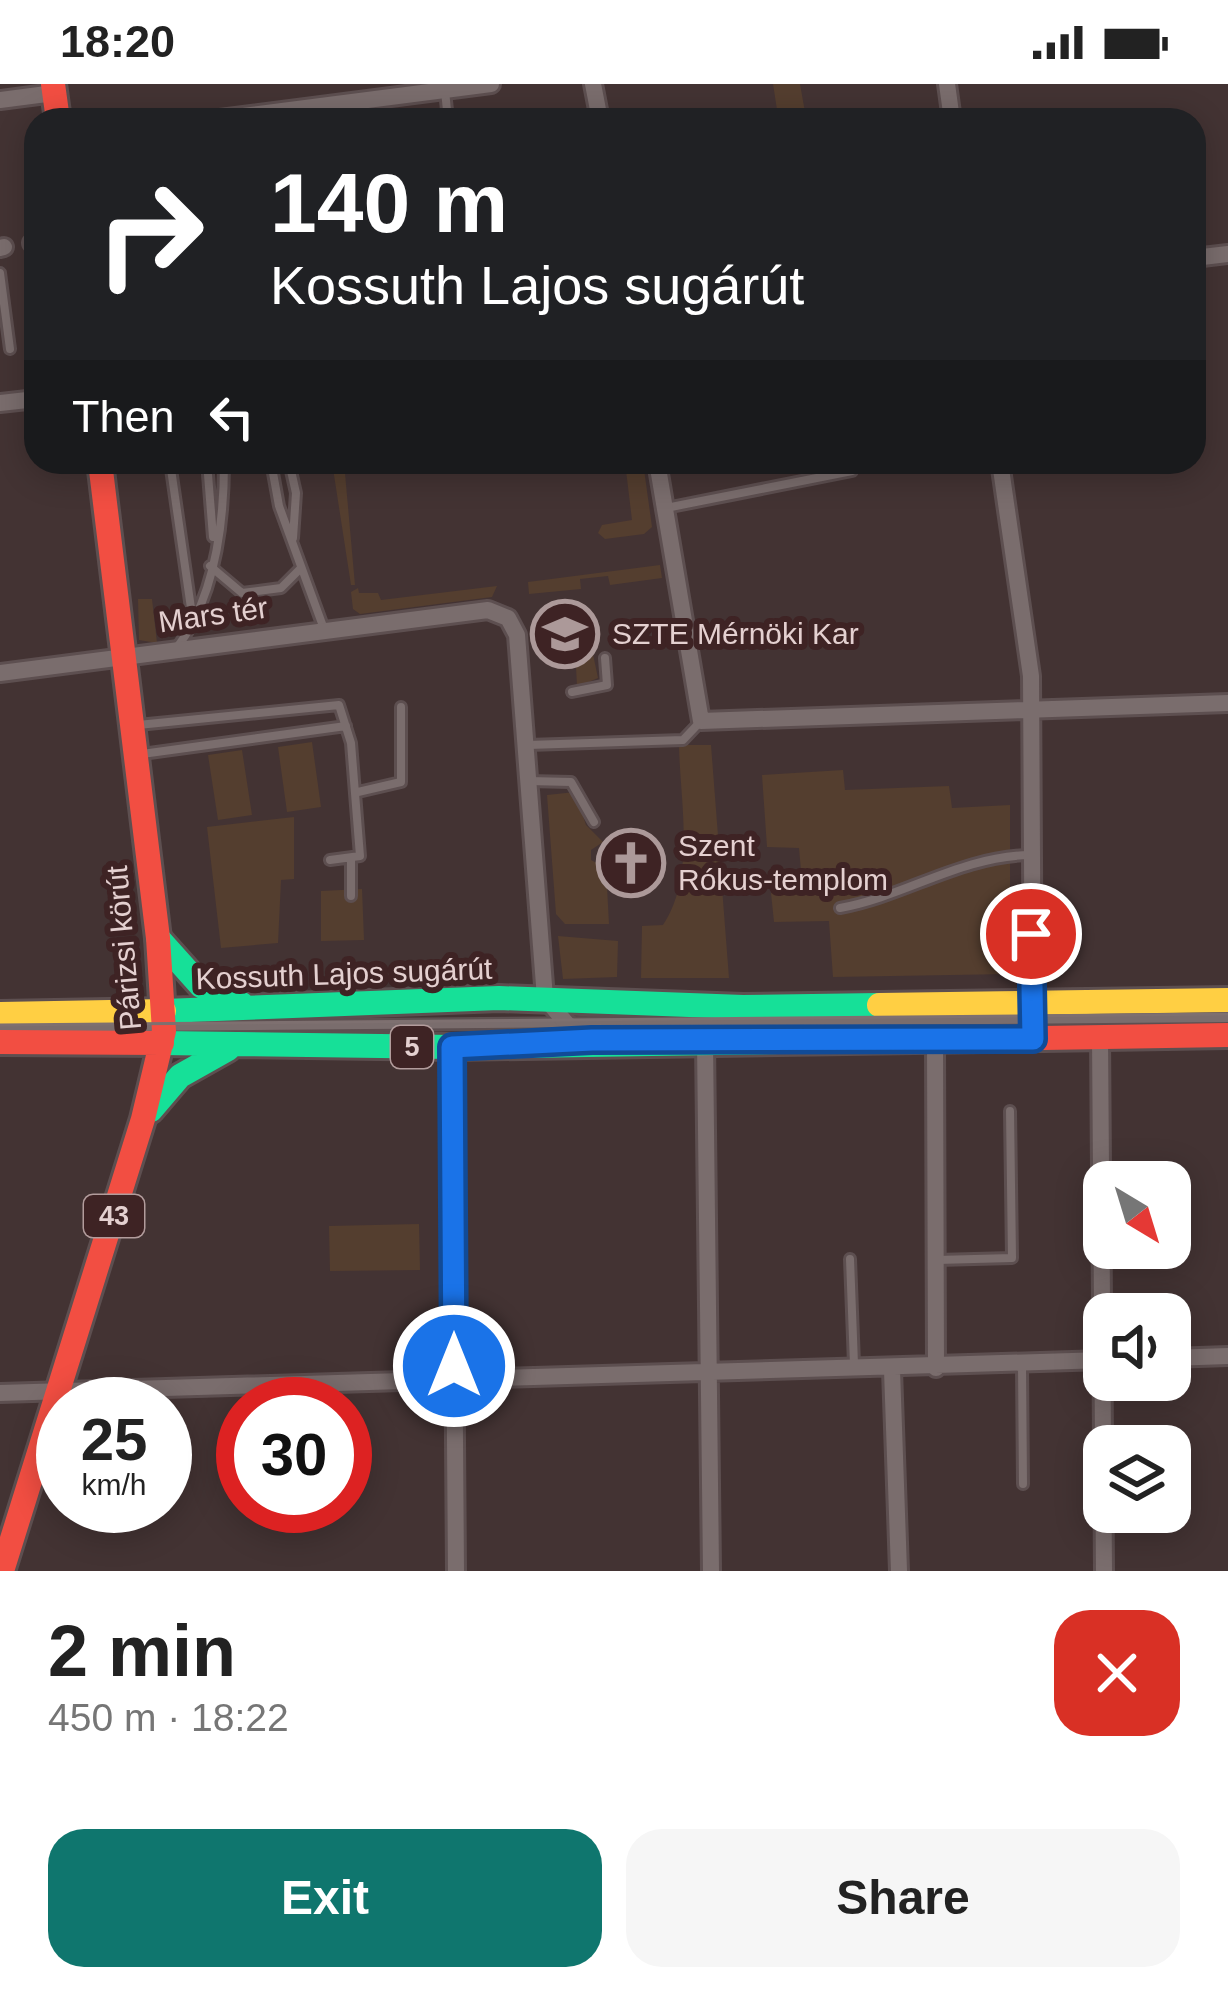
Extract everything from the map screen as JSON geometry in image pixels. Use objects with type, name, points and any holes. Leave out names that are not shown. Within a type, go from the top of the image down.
[{"type":"main road","name":"Mars tér","points":[[101,474],[121,659]]},
{"type":"main road","name":"Párizsi körút","points":[[65,1377],[143,1119],[163,1027],[158,938],[121,659]]},
{"type":"main road","name":"5","points":[[158,938],[201,986],[251,1007]]},
{"type":"main road","name":"Kossuth Lajos sugárút","points":[[0,1042],[163,1027],[251,1007],[545,998],[1032,1020],[1100,1036],[1228,1035]]},
{"type":"main road","name":"Kossuth Lajos sugárút","points":[[0,1014],[163,1027],[232,1047],[452,1047],[592,1040],[935,1041],[1032,1020],[1228,1000]]},
{"type":"main road","points":[[143,1119],[180,1076],[232,1047]]},
{"type":"main road","name":"Párizsi körút","points":[[2,1571],[36,1466]]},
{"type":"street","points":[[321,108],[490,84]]},
{"type":"street","points":[[0,100],[53,88]]},
{"type":"street","points":[[659,474],[701,721],[1228,703]]},
{"type":"street","points":[[1002,474],[1031,676],[1032,1020]]},
{"type":"street","name":"Mars tér","points":[[121,659],[488,610],[508,618],[517,634],[529,698],[527,750]]},
{"type":"street","points":[[0,674],[121,659]]},
{"type":"street","points":[[527,750],[545,998],[567,1024],[592,1040]]},
{"type":"street","points":[[1100,1036],[1103,1293]]},
{"type":"street","points":[[706,1041],[711,1571]]},
{"type":"street","points":[[935,1041],[936,1368]]},
{"type":"street","points":[[452,1047],[456,1571]]},
{"type":"street","points":[[1191,1357],[1228,1356]]},
{"type":"street","points":[[192,1389],[1083,1361]]},
{"type":"street","points":[[892,1370],[899,1571]]},
{"type":"street","points":[[0,1393],[36,1392]]},
{"type":"street","points":[[1104,1401],[1104,1571]]},
{"type":"lane","points":[[445,90],[447,108]]},
{"type":"lane","points":[[364,100],[365,108]]},
{"type":"lane","points":[[0,273],[10,350]]},
{"type":"lane","points":[[172,474],[193,623]]},
{"type":"lane","points":[[208,474],[214,545]]},
{"type":"lane","points":[[175,650],[205,599],[224,509],[224,474]]},
{"type":"lane","points":[[274,474],[324,629]]},
{"type":"lane","points":[[292,474],[293,540]]},
{"type":"lane","points":[[664,508],[837,474]]},
{"type":"lane","points":[[211,566],[242,593],[281,588],[302,566]]},
{"type":"lane","points":[[572,692],[607,685],[605,658]]},
{"type":"lane","points":[[130,725],[330,703],[344,711],[358,792],[360,856],[330,860]]},
{"type":"lane","points":[[358,792],[401,782],[401,707]]},
{"type":"lane","points":[[527,750],[683,740],[701,721]]},
{"type":"lane","points":[[134,755],[346,726]]},
{"type":"lane","points":[[529,781],[571,782],[594,822]]},
{"type":"lane","points":[[839,908],[888,899],[913,881],[973,862],[1031,855]]},
{"type":"lane","points":[[351,858],[351,896]]},
{"type":"lane","points":[[629,1000],[663,1023]]},
{"type":"lane","name":"Kossuth Lajos sugárút","points":[[0,1028],[1228,1018]]},
{"type":"lane","points":[[936,1260],[1012,1258],[1010,1111]]},
{"type":"lane","points":[[850,1259],[855,1371]]},
{"type":"lane","points":[[1022,1364],[1023,1484]]},
{"type":"shaded area","points":[[773,84],[800,84],[804,108],[777,108]]},
{"type":"shaded area","points":[[334,474],[345,474],[355,585],[351,585]]},
{"type":"shaded area","points":[[626,474],[645,474],[652,527],[644,534],[605,539],[598,533],[602,525],[632,520]]},
{"type":"shaded area","points":[[660,565],[662,578],[610,585],[608,576],[580,579],[581,589],[529,594],[528,582]]},
{"type":"shaded area","points":[[497,586],[492,597],[360,614],[353,609],[351,592],[358,588],[359,593],[378,593],[381,600]]},
{"type":"shaded area","points":[[138,599],[152,599],[157,643],[139,640]]},
{"type":"shaded area","points":[[590,640],[598,678],[577,687],[575,646]]},
{"type":"shaded area","points":[[312,742],[321,807],[287,812],[278,747]]},
{"type":"shaded area","points":[[679,745],[711,745],[729,978],[641,978],[642,926],[663,925],[680,884],[684,838]]},
{"type":"shaded area","points":[[242,750],[252,815],[218,820],[208,755]]},
{"type":"shaded area","points":[[843,770],[845,790],[949,786],[952,808],[1010,805],[1010,974],[833,977],[829,921],[774,922],[771,893],[823,893],[823,883],[802,882],[799,848],[767,847],[762,775]]},
{"type":"shaded area","points":[[575,792],[586,825],[603,842],[591,850],[591,860],[606,868],[609,924],[565,924],[556,914],[547,795]]},
{"type":"shaded area","points":[[294,817],[294,879],[281,880],[278,943],[221,948],[207,827]]},
{"type":"shaded area","points":[[362,889],[364,940],[321,941],[321,891]]},
{"type":"shaded area","points":[[558,936],[618,941],[617,977],[563,979]]},
{"type":"shaded area","points":[[419,1224],[420,1270],[330,1271],[329,1226]]},
{"type":"tram line","points":[[0,1025],[1228,1014]]},
{"type":"traffic: fast","points":[[158,938],[201,986],[242,1004]]},
{"type":"traffic: fast","points":[[164,1011],[499,998],[743,1007],[879,1005]]},
{"type":"traffic: fast","points":[[162,1043],[452,1047],[1043,1038]]},
{"type":"traffic: fast","points":[[151,1110],[180,1076],[228,1049]]},
{"type":"traffic: slow","points":[[879,1005],[1228,1000]]},
{"type":"traffic: slow","points":[[0,1014],[164,1011]]},
{"type":"traffic: jam","points":[[53,84],[56,108]]},
{"type":"traffic: jam","points":[[2,1571],[143,1119],[164,1031],[158,938],[101,474]]},
{"type":"traffic: jam","points":[[1043,1038],[1228,1035]]},
{"type":"traffic: jam","points":[[0,1042],[162,1043]]},
{"type":"place","name":"SZTE Mérnöki Kar","points":[[565,634]]},
{"type":"place","name":"Szent Rókus-templom","points":[[631,863]]},
{"type":"route","points":[[454,1366],[452,1047],[592,1040],[1033,1039],[1031,934]]}]
